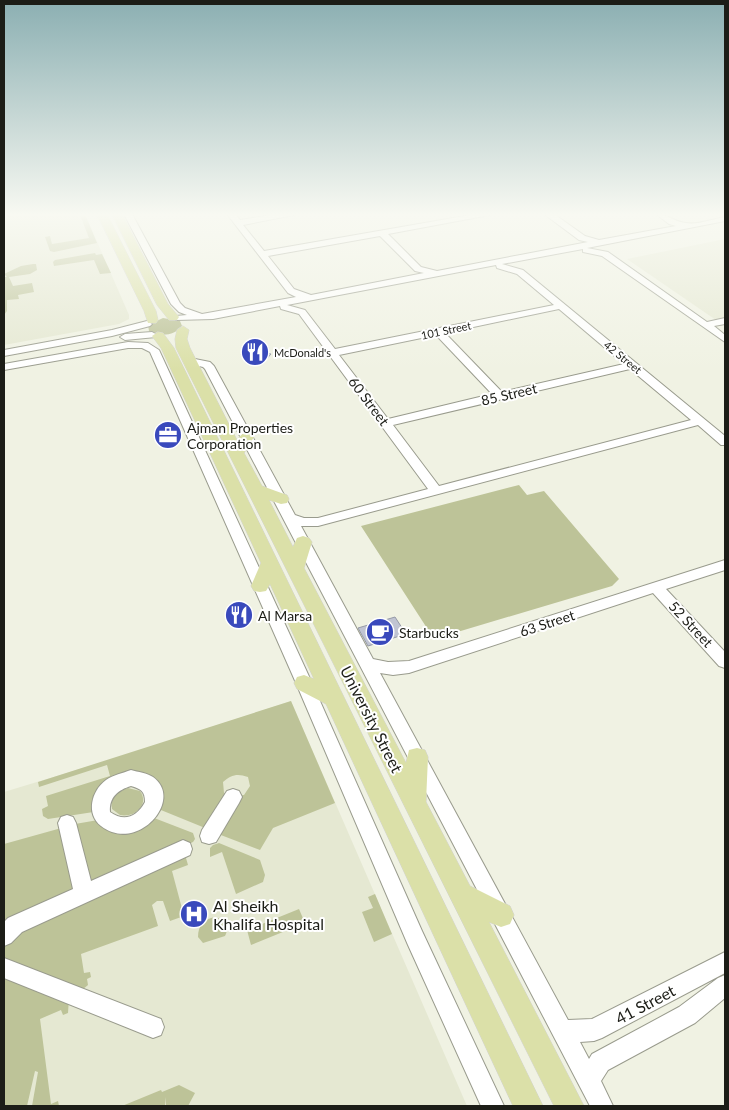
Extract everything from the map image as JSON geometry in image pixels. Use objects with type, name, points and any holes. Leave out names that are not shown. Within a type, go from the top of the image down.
[{"type":"main road","name":"University Street","points":[[128,266],[150,311],[152,329],[167,348],[226,451],[256,490],[569,1106]]},
{"type":"main road","name":"University Street","points":[[144,266],[165,308],[180,323],[181,343],[177,367]]},
{"type":"main road","points":[[148,274],[152,266]]},
{"type":"main road","points":[[117,268],[132,273]]},
{"type":"main road","points":[[152,329],[169,336],[180,323]]},
{"type":"main road","points":[[152,329],[180,323]]},
{"type":"main road","name":"University Street","points":[[226,451],[269,564],[524,1102]]},
{"type":"main road","points":[[256,490],[280,499]]},
{"type":"main road","points":[[296,567],[302,541]]},
{"type":"main road","points":[[260,586],[269,564]]},
{"type":"main road","points":[[290,608],[303,607],[323,643],[339,655]]},
{"type":"main road","points":[[304,683],[334,699]]},
{"type":"main road","points":[[415,801],[417,757]]},
{"type":"main road","points":[[462,895],[501,915]]},
{"type":"street","points":[[157,266],[178,307],[193,314],[213,316]]},
{"type":"street","points":[[271,266],[291,291],[298,295],[306,304]]},
{"type":"street","points":[[415,266],[418,269],[437,274]]},
{"type":"street","points":[[180,323],[283,305],[306,304],[414,278],[478,266]]},
{"type":"street","points":[[180,323],[283,305],[306,304],[500,266],[524,266]]},
{"type":"street","points":[[628,266],[725,339]]},
{"type":"street","name":"42 Street","points":[[521,267],[561,306],[725,442]]},
{"type":"street","points":[[414,278],[418,269]]},
{"type":"street","points":[[283,305],[290,297],[291,291]]},
{"type":"street","name":"60 Street","points":[[306,304],[332,353],[436,490]]},
{"type":"street","name":"101 Street","points":[[332,353],[561,306]]},
{"type":"street","points":[[706,325],[725,321]]},
{"type":"street","points":[[4,367],[48,354],[152,329]]},
{"type":"street","points":[[4,352],[112,333],[152,329]]},
{"type":"street","points":[[438,331],[500,396]]},
{"type":"street","points":[[99,342],[118,346]]},
{"type":"street","points":[[4,359],[136,344],[150,347],[177,367],[202,362],[209,366],[226,451],[260,586],[415,938],[493,1106]]},
{"type":"street","name":"85 Street","points":[[385,423],[632,364]]},
{"type":"street","points":[[291,518],[303,522],[318,522],[700,421]]},
{"type":"street","points":[[226,451],[280,499],[291,518],[408,743],[602,1106]]},
{"type":"street","points":[[302,541],[307,529],[318,522]]},
{"type":"street","name":"63 Street","points":[[367,662],[375,666],[392,669],[409,667],[725,565]]},
{"type":"street","name":"52 Street","points":[[656,587],[725,662]]},
{"type":"street","points":[[209,836],[233,796]]},
{"type":"street","points":[[67,823],[84,894]]},
{"type":"street","points":[[4,936],[15,925],[183,849]]},
{"type":"street","name":"41 Street","points":[[562,1030],[574,1032],[594,1030],[725,962]]},
{"type":"street","points":[[4,968],[153,1027]]},
{"type":"street","name":"41 Street","points":[[589,1079],[600,1062],[687,1015],[725,985]]},
{"type":"shaded area","points":[[4,266],[108,266],[129,319],[119,324],[4,345]]},
{"type":"shaded area","points":[[637,266],[725,266],[725,318],[716,320]]},
{"type":"shaded area","name":"Al Sheikh Khalifa Hospital","points":[[291,701],[467,1106],[4,1106],[4,792],[139,751]]},
{"type":"green space","points":[[21,266],[36,266],[37,270],[30,274],[9,277],[13,286],[32,283],[34,292],[18,295],[19,299],[7,300],[7,311],[4,315],[4,277],[7,277],[4,274]]},
{"type":"green space","points":[[96,266],[108,266],[111,273],[100,274]]},
{"type":"green space","points":[[163,318],[180,321],[182,326],[171,334],[157,334],[149,331],[148,325]]},
{"type":"green space","points":[[519,485],[527,495],[544,491],[619,579],[612,586],[434,639],[361,526]]},
{"type":"green space","points":[[291,701],[335,803],[273,828],[260,850],[213,832],[235,796],[244,795],[250,786],[248,777],[241,775],[232,776],[223,782],[224,793],[231,796],[210,830],[156,808],[131,777],[100,811],[48,819],[43,816],[42,809],[48,806],[46,796],[110,776],[107,765],[39,787],[38,782]]},
{"type":"green space","points":[[128,788],[140,791],[143,796],[142,806],[135,812],[120,815],[112,809],[112,801],[118,793]]},
{"type":"green space","points":[[149,816],[193,833],[195,839],[193,842],[92,888],[75,824],[104,819]]},
{"type":"green space","points":[[65,827],[79,888],[4,932],[4,844]]},
{"type":"green space","points":[[219,843],[260,860],[265,875],[263,882],[236,894],[222,852],[210,857],[210,848]]},
{"type":"green space","points":[[184,851],[188,865],[172,871],[184,916],[170,921],[163,901],[157,901],[152,905],[158,926],[81,954],[84,973],[90,972],[91,977],[87,979],[88,985],[77,994],[4,965],[4,939],[10,933]]},
{"type":"green space","points":[[375,894],[392,934],[374,942],[362,912],[373,908],[368,897]]},
{"type":"green space","points":[[299,909],[305,923],[251,945],[247,930]]},
{"type":"green space","points":[[215,917],[225,924],[227,930],[225,936],[203,943],[198,937],[200,926],[208,919]]},
{"type":"green space","points":[[4,972],[69,998],[68,1013],[63,1015],[61,1010],[40,1019],[51,1104],[58,1101],[59,1106],[32,1106],[38,1072],[35,1071],[27,1106],[4,1106]]},
{"type":"green space","points":[[179,1085],[195,1093],[188,1106],[166,1106],[166,1097],[165,1106],[122,1106],[161,1090],[162,1092]]},
{"type":"building","name":"McDonald's","points":[[252,343],[265,345],[262,349],[267,351],[266,353],[271,354],[263,363],[244,358],[241,354]]},
{"type":"building","name":"Al Marsa","points":[[242,607],[247,620],[236,624],[230,610]]},
{"type":"building","name":"Starbucks","points":[[395,617],[406,634],[368,646],[358,628]]},
{"type":"place","name":"McDonald's","points":[[255,352]]},
{"type":"place","name":"Ajman Properties Corporation","points":[[168,435]]},
{"type":"place","name":"Al Marsa","points":[[239,615]]},
{"type":"place","name":"Starbucks","points":[[380,632]]},
{"type":"place","name":"Al Sheikh Khalifa Hospital","points":[[194,914]]}]
